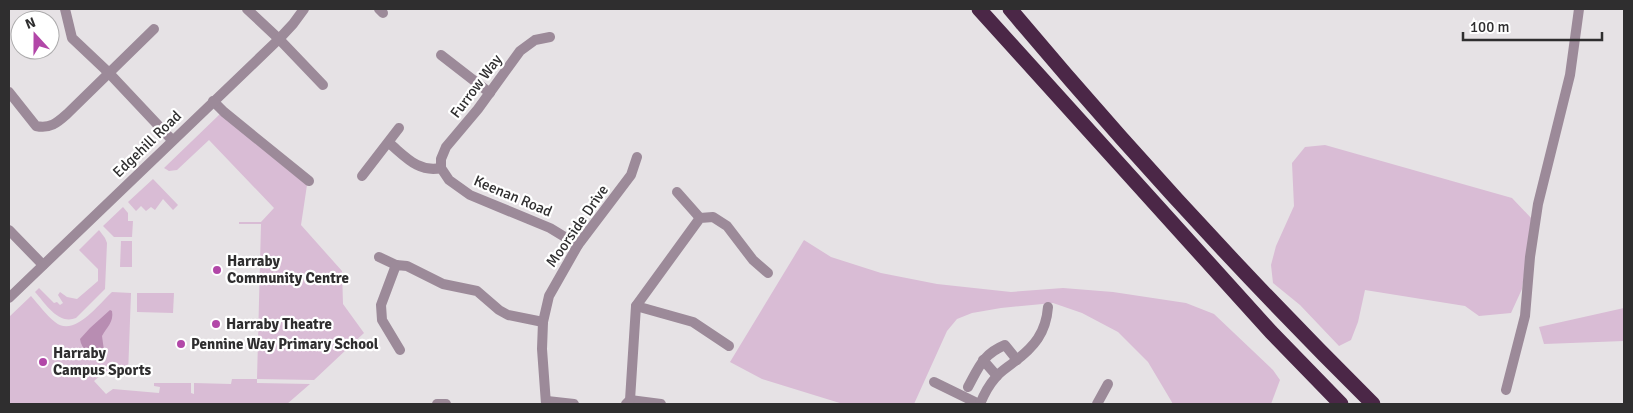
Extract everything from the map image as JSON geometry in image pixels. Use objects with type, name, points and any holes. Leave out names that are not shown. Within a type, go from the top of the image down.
[{"type":"highway","points":[[979,9],[1271,332],[1342,404]]},
{"type":"highway","points":[[1010,9],[1159,180],[1252,280],[1373,404]]},
{"type":"street","points":[[247,9],[279,38],[323,85]]},
{"type":"street","name":"Edgehill Road","points":[[9,298],[279,38],[304,9]]},
{"type":"street","points":[[1506,390],[1525,316],[1530,259],[1538,204],[1570,75],[1579,9]]},
{"type":"street","points":[[68,10],[72,38],[108,72],[172,140]]},
{"type":"street","points":[[9,92],[36,126],[47,127],[58,123],[154,29]]},
{"type":"street","name":"Furrow Way","points":[[441,168],[441,159],[446,147],[490,93],[524,46],[535,40],[550,37]]},
{"type":"street","points":[[441,55],[490,93]]},
{"type":"street","points":[[213,101],[309,181]]},
{"type":"street","points":[[362,176],[399,128]]},
{"type":"street","points":[[388,143],[414,164],[422,168],[441,168]]},
{"type":"street","name":"Moorside Drive","points":[[546,403],[542,349],[543,322],[549,296],[578,245],[631,175],[637,157]]},
{"type":"street","name":"Keenan Road","points":[[441,168],[449,180],[470,196],[550,228],[578,245]]},
{"type":"street","points":[[677,192],[700,218],[713,218],[727,226],[753,260],[768,273]]},
{"type":"street","points":[[661,404],[628,402],[636,306],[700,218]]},
{"type":"street","points":[[9,230],[43,265]]},
{"type":"street","points":[[379,257],[407,266],[443,284],[477,291],[499,310],[508,315],[543,322]]},
{"type":"street","points":[[396,264],[381,305],[382,320],[400,350]]},
{"type":"street","points":[[636,306],[693,322],[729,346]]},
{"type":"street","points":[[934,382],[979,404],[997,376],[1017,360],[1045,329],[1048,308]]},
{"type":"street","points":[[968,387],[983,360],[992,350],[1004,345],[1017,360]]},
{"type":"street","points":[[983,360],[997,376]]},
{"type":"street","points":[[1097,404],[1108,384]]},
{"type":"street","points":[[546,403],[574,404]]},
{"type":"street","points":[[437,404],[446,404]]},
{"type":"shaded area","points":[[220,114],[307,185],[301,225],[342,271],[343,304],[364,333],[314,380],[257,379],[261,224],[239,224],[239,222],[261,222],[274,208],[209,140],[177,170],[169,171],[164,168]]},
{"type":"shaded area","points":[[1325,145],[1512,198],[1532,219],[1522,289],[1511,313],[1479,316],[1465,306],[1365,290],[1358,322],[1351,340],[1339,346],[1300,305],[1273,283],[1271,265],[1276,246],[1294,206],[1292,163],[1305,147]]},
{"type":"shaded area","points":[[153,179],[178,205],[173,210],[163,199],[155,210],[151,207],[146,211],[141,206],[136,211],[128,202]]},
{"type":"shaded area","points":[[123,207],[128,213],[128,221],[133,221],[132,237],[114,237],[103,226]]},
{"type":"shaded area","points":[[99,230],[107,243],[105,289],[76,318],[64,319],[53,312],[35,292],[39,288],[54,303],[57,302],[60,305],[63,303],[58,295],[60,292],[67,297],[77,299],[98,281],[98,269],[79,250]]},
{"type":"shaded area","points":[[804,240],[831,257],[881,273],[937,284],[1011,292],[1063,288],[1113,292],[1186,303],[1214,314],[1273,370],[1280,380],[1271,404],[1173,404],[1148,362],[1118,332],[1082,313],[1053,303],[1001,308],[972,313],[957,319],[947,331],[914,404],[843,404],[762,379],[730,362]]},
{"type":"shaded area","points":[[121,241],[132,241],[132,267],[120,267]]},
{"type":"shaded area","points":[[112,292],[131,293],[128,375],[102,374],[94,381],[106,394],[113,389],[159,393],[160,387],[154,386],[154,383],[191,383],[191,393],[194,394],[194,383],[231,384],[232,379],[257,379],[257,383],[310,384],[287,404],[9,404],[9,317],[31,296],[55,322],[62,326],[70,326],[86,317]]},
{"type":"shaded area","points":[[137,293],[174,293],[173,313],[137,312]]},
{"type":"shaded area","points":[[1624,308],[1624,341],[1544,344],[1539,327]]},
{"type":"shaded area","points":[[110,310],[112,311],[112,318],[102,336],[105,358],[101,361],[88,353],[82,346],[80,339]]},
{"type":"place","name":"Harraby Community Centre","points":[[217,270]]},
{"type":"place","name":"Harraby Theatre","points":[[216,324]]},
{"type":"place","name":"Pennine Way Primary School","points":[[181,344]]},
{"type":"place","name":"Harraby Campus Sports","points":[[43,362]]}]
